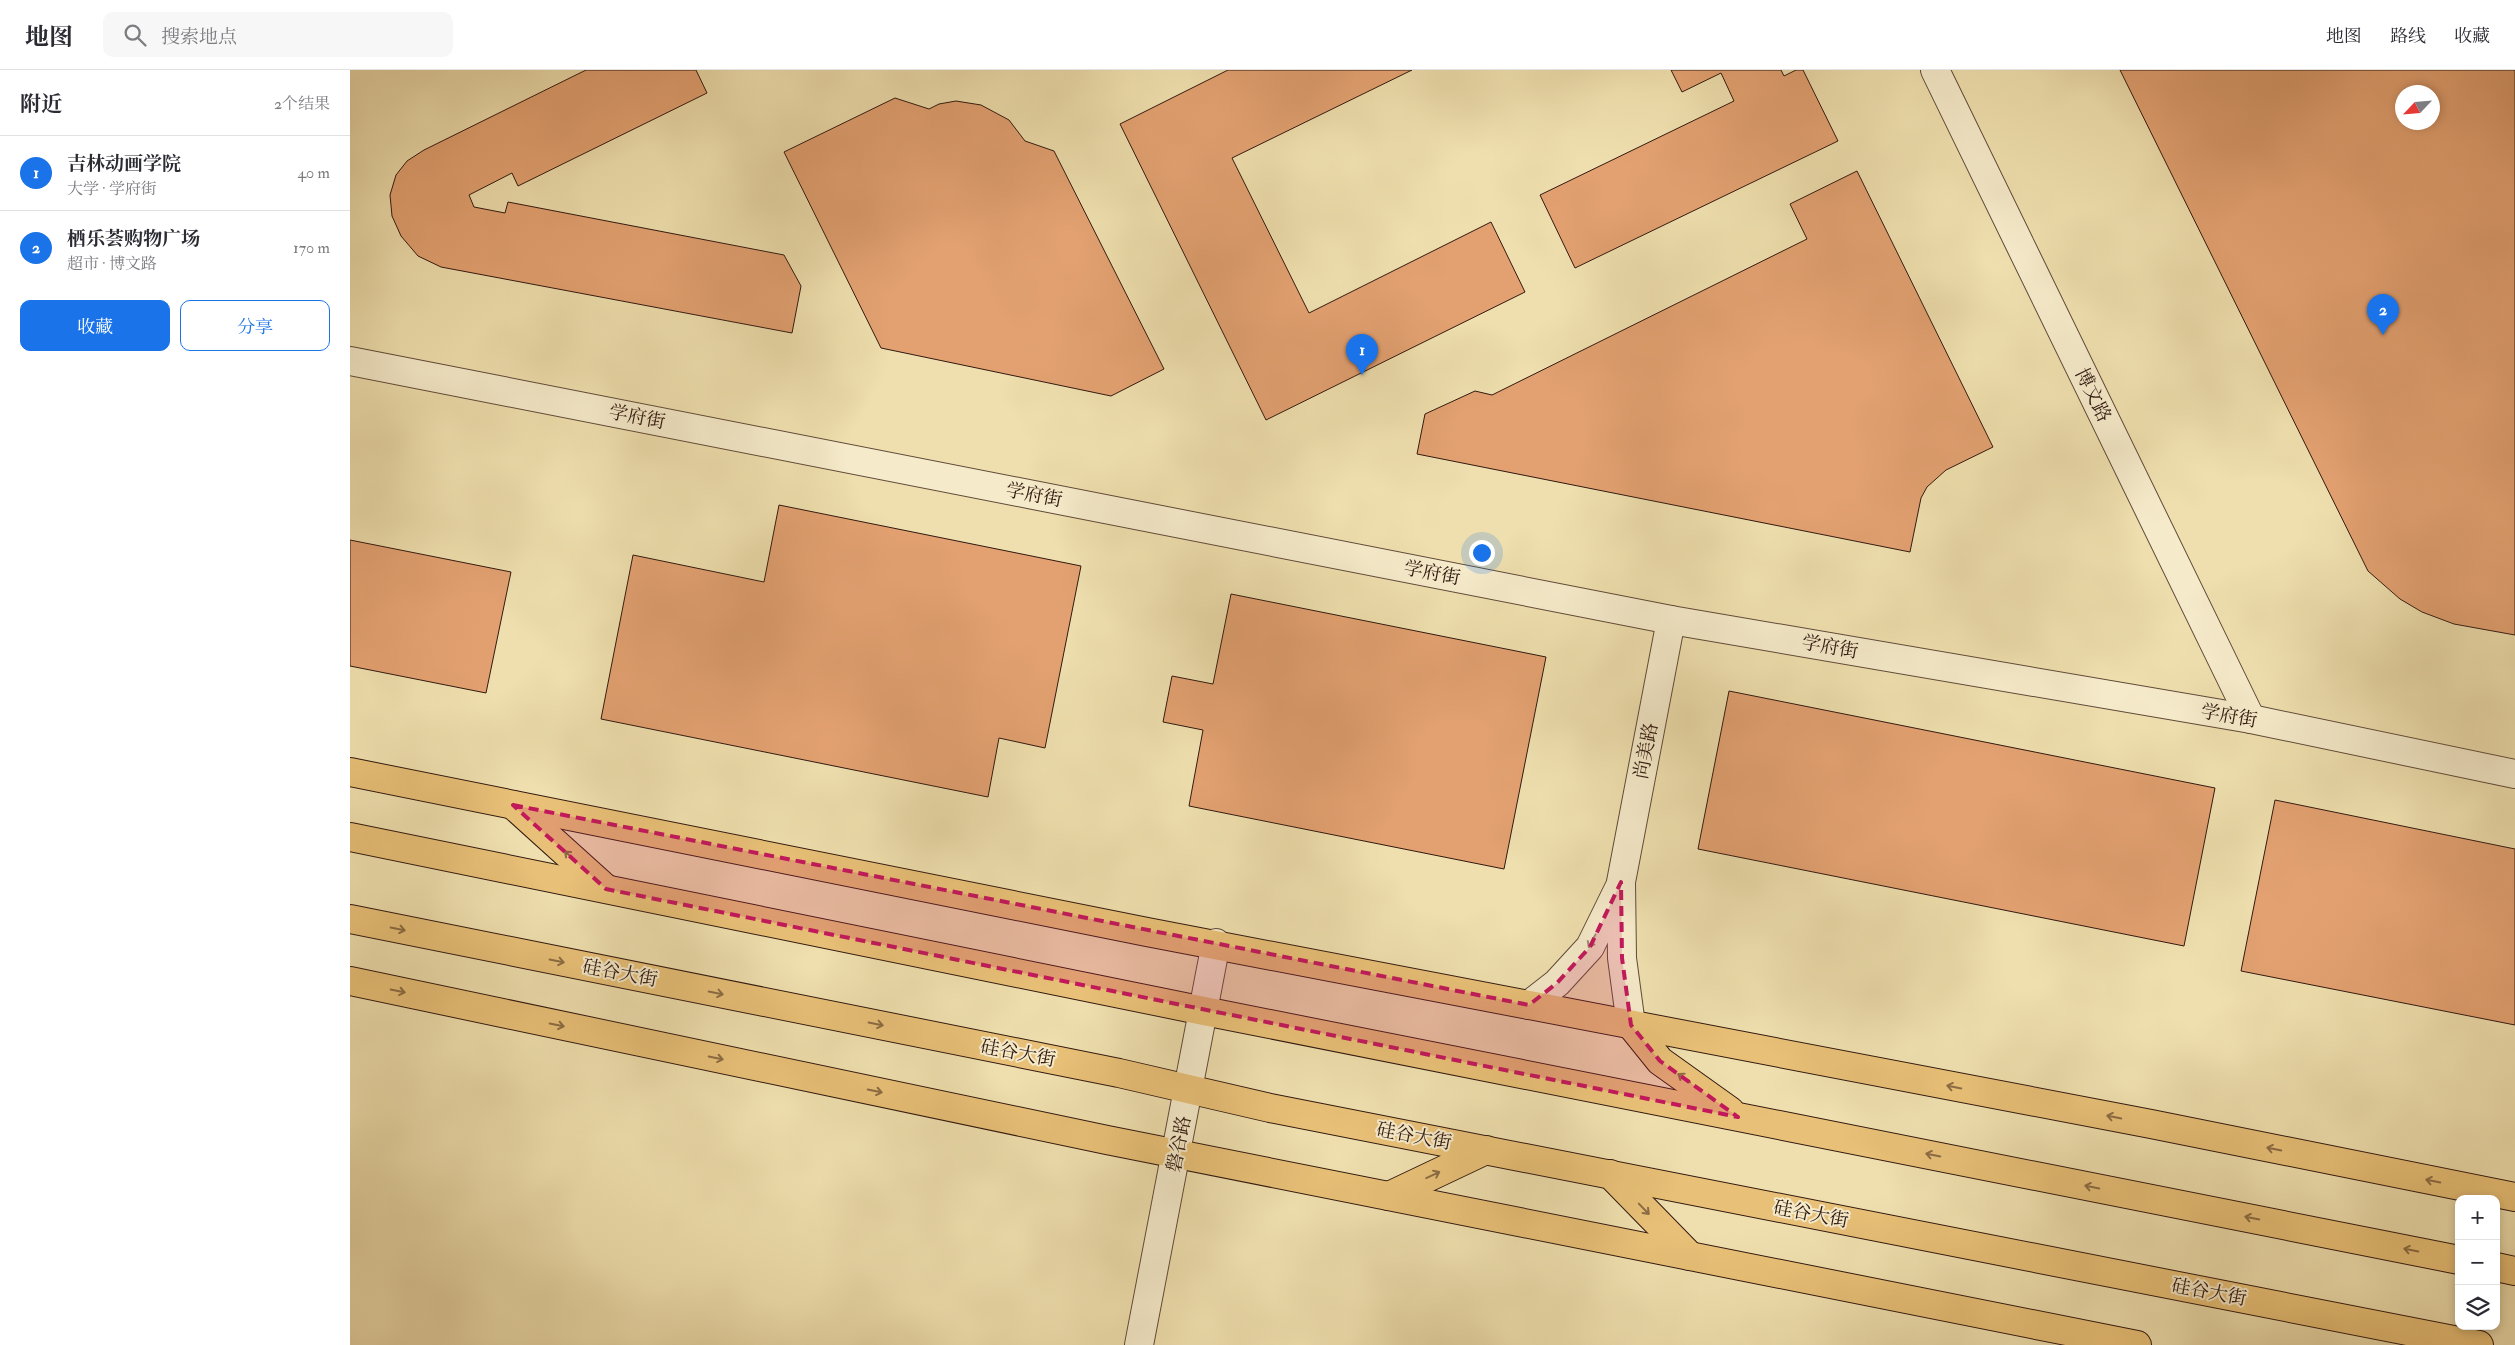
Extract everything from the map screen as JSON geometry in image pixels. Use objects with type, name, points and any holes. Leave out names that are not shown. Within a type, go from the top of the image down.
[{"type":"main road","points":[[350,772],[1147,932],[1216,943],[1631,1025],[2151,1124],[2515,1197]]},
{"type":"main road","points":[[512,804],[606,889]]},
{"type":"main road","points":[[350,837],[1204,1011],[2455,1259]]},
{"type":"main road","name":"硅谷大街","points":[[350,919],[1190,1089],[1270,1108],[2479,1345]]},
{"type":"main road","points":[[350,981],[1177,1154],[2137,1345]]},
{"type":"main road","points":[[1631,1025],[1660,1061],[1738,1116]]},
{"type":"main road","points":[[1389,1196],[1486,1150]]},
{"type":"main road","points":[[1610,1174],[1690,1256]]},
{"type":"main road","points":[[2500,1268],[2515,1271]]},
{"type":"street","name":"博文路","points":[[1935,70],[2251,719]]},
{"type":"street","name":"学府街","points":[[350,361],[1671,620],[2251,719],[2515,774]]},
{"type":"street","name":"尚美路","points":[[1621,882],[1671,620]]},
{"type":"street","points":[[1528,1005],[1557,983],[1590,947],[1621,882]]},
{"type":"street","points":[[1621,882],[1622,958],[1631,1025]]},
{"type":"street","name":"磐谷路","points":[[1139,1345],[1190,1089],[1216,943]]},
{"type":"highlighted area","points":[[513,805],[1529,1005],[1557,983],[1590,947],[1621,882],[1622,958],[1631,1025],[1660,1061],[1738,1117],[606,889]]},
{"type":"building","points":[[586,70],[696,70],[707,93],[518,186],[512,173],[469,195],[474,207],[505,213],[508,202],[784,255],[801,286],[792,333],[441,267],[418,256],[401,236],[392,216],[390,195],[396,175],[407,161],[424,150]]},
{"type":"building","points":[[1228,70],[1412,70],[1232,158],[1309,313],[1491,222],[1525,292],[1266,420],[1120,124]]},
{"type":"building","points":[[1671,70],[1781,70],[1784,76],[1796,70],[1803,70],[1838,141],[1575,268],[1540,195],[1734,101],[1721,73],[1682,92]]},
{"type":"building","points":[[2120,70],[2515,70],[2515,635],[2454,624],[2422,612],[2400,599],[2368,571]]},
{"type":"building","points":[[895,98],[929,109],[939,104],[956,101],[981,105],[1009,120],[1025,141],[1054,151],[1164,369],[1111,396],[881,348],[784,152]]},
{"type":"building","points":[[1857,171],[1993,447],[1946,470],[1927,487],[1921,498],[1910,552],[1417,454],[1425,414],[1475,391],[1492,395],[1807,239],[1790,204]]},
{"type":"building","points":[[779,505],[1081,566],[1045,748],[999,738],[988,797],[601,719],[633,555],[764,582]]},
{"type":"building","points":[[350,540],[511,572],[486,693],[350,666]]},
{"type":"building","points":[[1231,594],[1546,657],[1504,869],[1189,806],[1203,730],[1163,722],[1172,676],[1213,684]]},
{"type":"building","points":[[1729,691],[2215,788],[2184,946],[1698,849]]},
{"type":"building","points":[[2275,800],[2515,849],[2515,1025],[2241,971]]},
{"type":"place","name":"栖乐荟购物广场","points":[[2383,335]]},
{"type":"place","name":"吉林动画学院","points":[[1362,375]]}]
